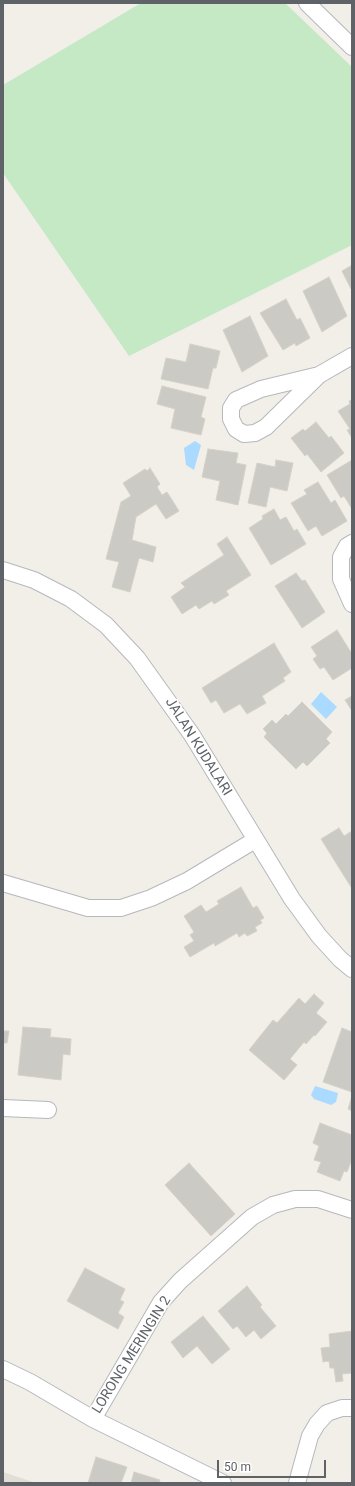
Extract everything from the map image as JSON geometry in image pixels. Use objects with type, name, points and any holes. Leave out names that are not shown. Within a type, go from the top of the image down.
[{"type":"street","points":[[307,3],[352,46]]},
{"type":"street","points":[[320,375],[260,389],[236,400],[230,408],[231,419],[236,429],[244,434],[254,433],[266,427],[320,375],[352,356]]},
{"type":"street","points":[[350,544],[341,557],[341,579],[352,604]]},
{"type":"street","name":"JALAN KUDALARI","points":[[3,570],[34,580],[71,599],[106,625],[137,658],[192,735],[292,899],[319,936],[340,959],[352,969]]},
{"type":"street","points":[[3,883],[88,908],[121,908],[151,898],[187,881],[255,840]]},
{"type":"street","points":[[3,1108],[48,1110]]},
{"type":"street","name":"LORONG MERINGIN 2","points":[[93,1419],[161,1302],[180,1281],[252,1217],[273,1205],[295,1199],[318,1199],[352,1210]]},
{"type":"street","points":[[3,1369],[30,1382],[93,1419],[206,1479],[223,1483]]},
{"type":"street","points":[[297,1483],[310,1436],[317,1424],[327,1413],[342,1408],[352,1408]]},
{"type":"shaded area","points":[[3,1472],[36,1483],[3,1483]]},
{"type":"green space","points":[[141,3],[285,3],[352,67],[352,245],[129,356],[3,173],[3,85]]},
{"type":"water","points":[[195,441],[201,445],[194,470],[186,465],[184,448]]},
{"type":"water","points":[[321,692],[337,707],[326,719],[311,704]]},
{"type":"water","points":[[315,1086],[338,1093],[336,1102],[331,1105],[314,1099],[311,1095]]},
{"type":"building","points":[[352,265],[352,289],[351,289],[342,271]]},
{"type":"building","points":[[329,277],[347,316],[322,332],[303,291]]},
{"type":"building","points":[[286,299],[297,320],[300,318],[310,338],[296,346],[295,343],[283,350],[260,313]]},
{"type":"building","points":[[250,316],[268,356],[242,372],[223,330]]},
{"type":"building","points":[[190,344],[220,351],[216,368],[213,368],[208,389],[161,379],[166,358],[186,362]]},
{"type":"building","points":[[162,386],[206,397],[201,417],[205,419],[201,435],[171,428],[175,409],[157,404]]},
{"type":"building","points":[[352,400],[352,438],[347,430],[350,429],[338,411],[350,404],[349,401]]},
{"type":"building","points":[[316,422],[329,438],[331,436],[344,453],[321,472],[307,454],[305,456],[291,438],[303,429],[305,431]]},
{"type":"building","points":[[208,449],[238,453],[236,463],[246,465],[238,505],[216,500],[220,481],[202,477]]},
{"type":"building","points":[[276,460],[293,463],[287,491],[270,487],[266,507],[248,503],[257,463],[275,467]]},
{"type":"building","points":[[352,460],[352,509],[344,496],[341,498],[327,475]]},
{"type":"building","points":[[150,468],[160,484],[157,487],[162,495],[167,492],[179,511],[166,519],[156,504],[136,517],[132,540],[156,547],[153,562],[139,558],[130,592],[112,587],[119,562],[106,559],[121,502],[131,496],[123,483],[145,469],[147,471]]},
{"type":"building","points":[[318,482],[331,503],[335,500],[347,521],[322,536],[316,526],[308,531],[291,503],[307,494],[304,490]]},
{"type":"building","points":[[274,509],[280,520],[286,517],[294,531],[297,529],[306,544],[271,565],[249,528],[263,519],[262,516]]},
{"type":"building","points":[[227,537],[251,575],[226,591],[229,595],[214,604],[212,601],[199,609],[196,605],[182,614],[171,597],[185,587],[181,583],[224,555],[217,544]]},
{"type":"building","points":[[296,573],[302,581],[305,580],[325,612],[302,628],[275,586]]},
{"type":"building","points":[[337,630],[352,654],[352,668],[333,680],[324,667],[320,669],[313,659],[317,656],[311,647]]},
{"type":"building","points":[[274,643],[291,672],[283,678],[285,681],[262,696],[266,703],[247,714],[240,704],[224,713],[216,700],[211,703],[202,688]]},
{"type":"building","points":[[352,696],[352,711],[345,700]]},
{"type":"building","points":[[302,702],[332,732],[326,739],[330,743],[307,766],[303,762],[296,769],[264,737],[267,733],[263,729],[272,720],[276,724],[286,714],[288,716]]},
{"type":"building","points":[[339,828],[344,836],[352,831],[351,887],[321,839]]},
{"type":"building","points":[[241,887],[253,908],[257,906],[264,918],[260,920],[262,923],[255,927],[257,931],[247,936],[245,933],[239,937],[237,933],[215,946],[214,943],[190,957],[184,947],[194,941],[190,935],[194,932],[184,916],[201,905],[206,912],[219,904],[217,901]]},
{"type":"building","points":[[314,994],[324,1003],[316,1013],[327,1022],[306,1044],[304,1042],[290,1059],[297,1065],[284,1080],[249,1050],[273,1020],[277,1023],[299,998],[305,1004]]},
{"type":"building","points":[[23,1027],[51,1029],[50,1037],[71,1039],[70,1055],[63,1054],[61,1080],[18,1075]]},
{"type":"building","points":[[342,1028],[352,1032],[352,1092],[323,1082]]},
{"type":"building","points":[[3,1031],[9,1031],[7,1043],[3,1043]]},
{"type":"building","points":[[352,1096],[352,1111],[348,1109]]},
{"type":"building","points":[[320,1123],[352,1135],[352,1159],[347,1172],[344,1171],[340,1181],[317,1172],[321,1162],[314,1160],[319,1146],[313,1143]]},
{"type":"building","points":[[189,1163],[235,1214],[211,1236],[165,1185]]},
{"type":"building","points":[[85,1268],[125,1289],[120,1300],[124,1302],[118,1313],[124,1317],[118,1329],[67,1301]]},
{"type":"building","points":[[247,1286],[262,1305],[260,1307],[276,1326],[261,1339],[254,1330],[246,1337],[237,1326],[233,1329],[218,1311]]},
{"type":"building","points":[[203,1316],[230,1349],[212,1364],[197,1346],[183,1358],[171,1342]]},
{"type":"building","points":[[352,1331],[352,1373],[342,1374],[343,1381],[336,1382],[334,1368],[330,1368],[329,1361],[323,1362],[321,1348],[330,1347],[329,1334]]},
{"type":"building","points":[[96,1457],[127,1467],[121,1483],[88,1483]]},
{"type":"building","points":[[134,1472],[160,1480],[159,1483],[131,1483]]}]
